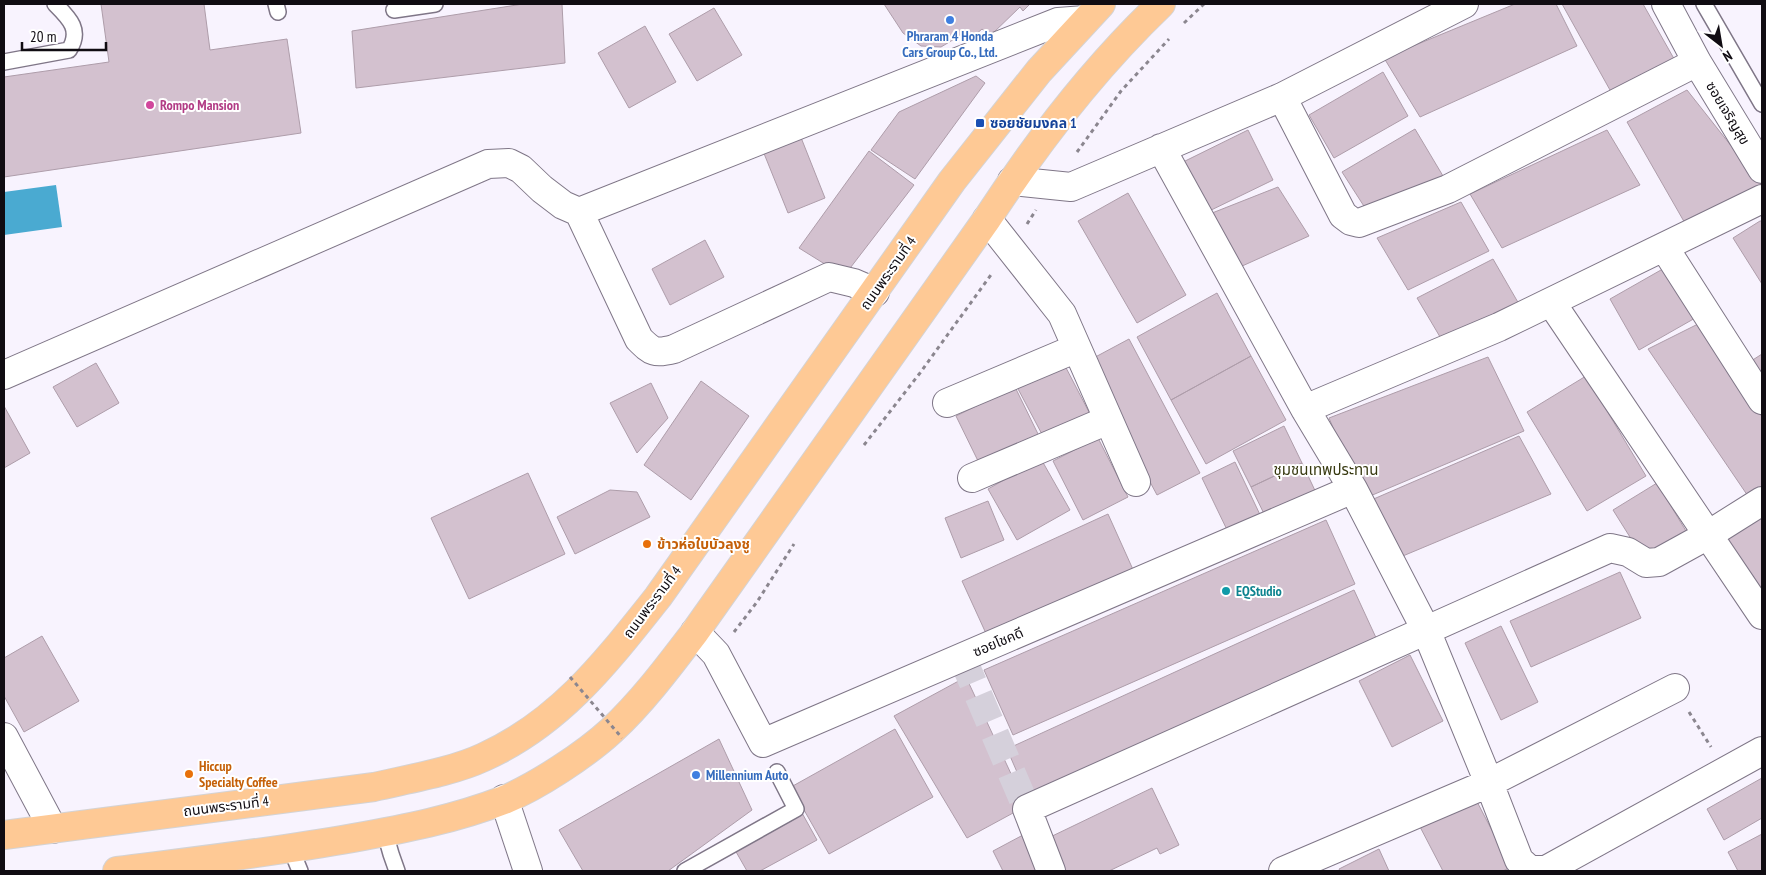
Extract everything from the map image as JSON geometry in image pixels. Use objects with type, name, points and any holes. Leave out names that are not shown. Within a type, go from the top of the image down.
[{"type":"main road","points":[[126,871],[296,860],[385,832],[453,817],[504,799],[538,783],[611,731],[655,684],[694,632],[1012,181],[1098,71],[1139,25],[1161,4]]},
{"type":"main road","name":"ถนนพระรามที่ 4","points":[[4,835],[374,787],[433,774],[483,758],[526,734],[566,704],[607,661],[658,596],[952,181],[997,123],[1093,12]]},
{"type":"street","points":[[1012,181],[1071,187],[1282,96],[1464,4]]},
{"type":"street","name":"ซอยเจริญสุข","points":[[1666,4],[1697,62],[1762,169]]},
{"type":"street","points":[[578,212],[1058,22],[1093,12]]},
{"type":"street","points":[[1282,96],[1343,215],[1351,221],[1358,223],[1448,189],[1697,62]]},
{"type":"street","points":[[1161,148],[1305,409],[1353,489],[1426,630],[1519,860],[1530,870],[1546,870],[1762,751]]},
{"type":"street","points":[[4,375],[488,164],[509,163],[521,169],[542,189],[563,205],[578,212],[639,339],[651,351],[662,353],[674,349],[829,277],[854,283],[875,292]]},
{"type":"street","points":[[1305,409],[1499,327],[1762,200]]},
{"type":"street","points":[[987,219],[1062,314],[1136,482]]},
{"type":"street","points":[[1664,247],[1762,400]]},
{"type":"street","points":[[1551,302],[1762,615]]},
{"type":"street","points":[[947,403],[1077,348]]},
{"type":"street","points":[[972,478],[1108,420]]},
{"type":"street","name":"ซอยโชคดี","points":[[694,632],[716,654],[763,743],[1353,489]]},
{"type":"street","points":[[1051,871],[1027,809],[1610,548],[1628,552],[1646,563],[1659,562],[1708,535],[1762,501]]},
{"type":"street","points":[[1284,871],[1489,783],[1674,688]]},
{"type":"street","points":[[4,737],[53,829]]},
{"type":"street","points":[[504,799],[528,871]]},
{"type":"lane","points":[[4,62],[69,50],[74,43],[74,28],[68,18],[55,4]]},
{"type":"lane","points":[[394,10],[435,4]]},
{"type":"lane","points":[[1704,4],[1762,104]]},
{"type":"lane","points":[[685,871],[796,809],[777,772]]},
{"type":"lane","points":[[385,832],[390,854],[398,871]]},
{"type":"path","points":[[570,677],[622,738]]},
{"type":"path","points":[[1674,688],[1726,770]]},
{"type":"water","points":[[56,185],[62,227],[4,235],[4,192]]},
{"type":"building","name":"Rompo Mansion","points":[[101,4],[204,4],[210,50],[287,39],[301,133],[4,177],[4,77],[109,62]]},
{"type":"building","points":[[523,4],[562,4],[565,63],[356,88],[352,31]]},
{"type":"building","name":"Phraram 4 Honda Cars Group Co., Ltd.","points":[[884,4],[1030,4],[1023,11],[1020,7],[990,36],[982,29],[967,42],[961,35],[941,47],[921,46],[903,33]]},
{"type":"building","points":[[1515,4],[1556,4],[1577,46],[1420,117],[1384,58]]},
{"type":"building","points":[[1562,4],[1643,4],[1677,64],[1615,99]]},
{"type":"building","points":[[714,8],[742,55],[697,81],[669,34]]},
{"type":"building","points":[[645,26],[676,82],[629,108],[598,53]]},
{"type":"building","points":[[1383,72],[1408,116],[1334,158],[1309,115]]},
{"type":"building","points":[[976,76],[985,83],[915,179],[871,150],[899,112]]},
{"type":"building","points":[[1687,90],[1762,185],[1762,191],[1686,225],[1627,122]]},
{"type":"building","points":[[1415,129],[1446,181],[1369,214],[1342,172]]},
{"type":"building","points":[[1248,130],[1273,180],[1203,214],[1177,165]]},
{"type":"building","points":[[1607,130],[1640,185],[1502,248],[1470,194]]},
{"type":"building","points":[[800,135],[825,198],[788,213],[763,151]]},
{"type":"building","points":[[869,151],[914,185],[844,276],[799,248]]},
{"type":"building","points":[[1278,187],[1309,236],[1231,271],[1202,217]]},
{"type":"building","points":[[1128,193],[1186,295],[1137,323],[1078,221]]},
{"type":"building","points":[[1461,202],[1489,251],[1408,290],[1377,238]]},
{"type":"building","points":[[1762,221],[1762,284],[1733,238]]},
{"type":"building","points":[[705,240],[724,277],[670,305],[652,269]]},
{"type":"building","points":[[1493,259],[1523,311],[1446,347],[1417,298]]},
{"type":"building","points":[[1668,266],[1697,317],[1639,350],[1610,299]]},
{"type":"building","points":[[1217,293],[1251,356],[1171,400],[1137,337]]},
{"type":"building","points":[[1698,324],[1762,417],[1762,495],[1752,502],[1648,349]]},
{"type":"building","points":[[1129,339],[1200,473],[1157,495],[1086,362]]},
{"type":"building","points":[[1762,354],[1762,384],[1748,363]]},
{"type":"building","points":[[1251,356],[1286,420],[1206,464],[1171,400]]},
{"type":"building","points":[[1488,357],[1524,431],[1363,499],[1329,418]]},
{"type":"building","points":[[1063,362],[1090,414],[1044,438],[1017,387]]},
{"type":"building","points":[[96,363],[119,403],[77,427],[53,387]]},
{"type":"building","points":[[1586,376],[1646,476],[1587,511],[1527,412]]},
{"type":"building","points":[[701,381],[749,416],[691,500],[644,465]]},
{"type":"building","points":[[651,383],[668,418],[637,453],[610,403]]},
{"type":"building","points":[[1015,387],[1039,436],[980,465],[956,416]]},
{"type":"building","points":[[4,406],[30,453],[4,468]]},
{"type":"building","points":[[1284,426],[1302,463],[1251,487],[1233,451]]},
{"type":"building","points":[[1519,436],[1551,494],[1398,558],[1369,501]]},
{"type":"building","points":[[1098,438],[1128,497],[1083,520],[1053,461]]},
{"type":"building","points":[[1041,459],[1070,510],[1017,540],[988,489]]},
{"type":"building","points":[[1235,462],[1263,521],[1230,536],[1202,478]]},
{"type":"building","points":[[1302,463],[1319,499],[1269,524],[1251,487]]},
{"type":"building","points":[[528,473],[565,554],[469,599],[431,518]]},
{"type":"building","points":[[1657,483],[1689,536],[1645,561],[1613,510]]},
{"type":"building","points":[[610,490],[637,492],[650,517],[575,554],[557,517]]},
{"type":"building","points":[[988,501],[1004,540],[961,558],[945,518]]},
{"type":"building","points":[[1757,510],[1762,519],[1762,611],[1715,536]]},
{"type":"building","points":[[1108,514],[1135,574],[989,640],[962,581]]},
{"type":"building","points":[[1326,520],[1355,584],[1013,735],[984,670]]},
{"type":"building","points":[[1620,572],[1641,618],[1531,667],[1510,621]]},
{"type":"building","points":[[1354,590],[1378,642],[1030,802],[1007,749]]},
{"type":"building","points":[[1501,626],[1538,702],[1501,720],[1465,643]]},
{"type":"building","points":[[42,636],[79,701],[24,732],[4,696],[4,658]]},
{"type":"building","points":[[1410,655],[1443,721],[1392,747],[1359,681]]},
{"type":"building","points":[[966,677],[1026,806],[967,838],[894,716]]},
{"type":"building","points":[[895,729],[933,797],[829,854],[791,787]]},
{"type":"building","name":"Millennium Auto","points":[[719,739],[752,810],[668,871],[583,871],[559,830]]},
{"type":"building","points":[[1762,778],[1762,818],[1724,840],[1707,809]]},
{"type":"building","points":[[1152,788],[1179,845],[1160,854],[1157,848],[1109,871],[1059,871],[1044,840]]},
{"type":"building","points":[[1473,794],[1511,867],[1503,871],[1443,871],[1418,823]]},
{"type":"building","points":[[802,813],[817,840],[760,871],[747,871],[735,850]]},
{"type":"building","points":[[1762,834],[1762,871],[1738,871],[1728,852]]},
{"type":"building","points":[[1023,835],[1041,871],[1003,871],[993,851]]},
{"type":"building","points":[[1379,849],[1389,871],[1340,871],[1339,869]]},
{"type":"tunnel","points":[[962,657],[1027,809]]},
{"type":"place","name":"Phraram 4 Honda Cars Group Co., Ltd.","points":[[950,20]]},
{"type":"place","name":"Rompo Mansion","points":[[150,105]]},
{"type":"place","name":"ซอยชัยมงคล 1","points":[[980,123]]},
{"type":"place","name":"ข้าวห่อใบบัวลุงชู","points":[[647,544]]},
{"type":"place","name":"EQStudio","points":[[1226,591]]},
{"type":"place","name":"Hiccup Specialty Coffee","points":[[189,774]]},
{"type":"place","name":"Millennium Auto","points":[[696,775]]},
{"type":"district","name":"ชุมชนเทพประทาน","points":[[1326,470]]}]
